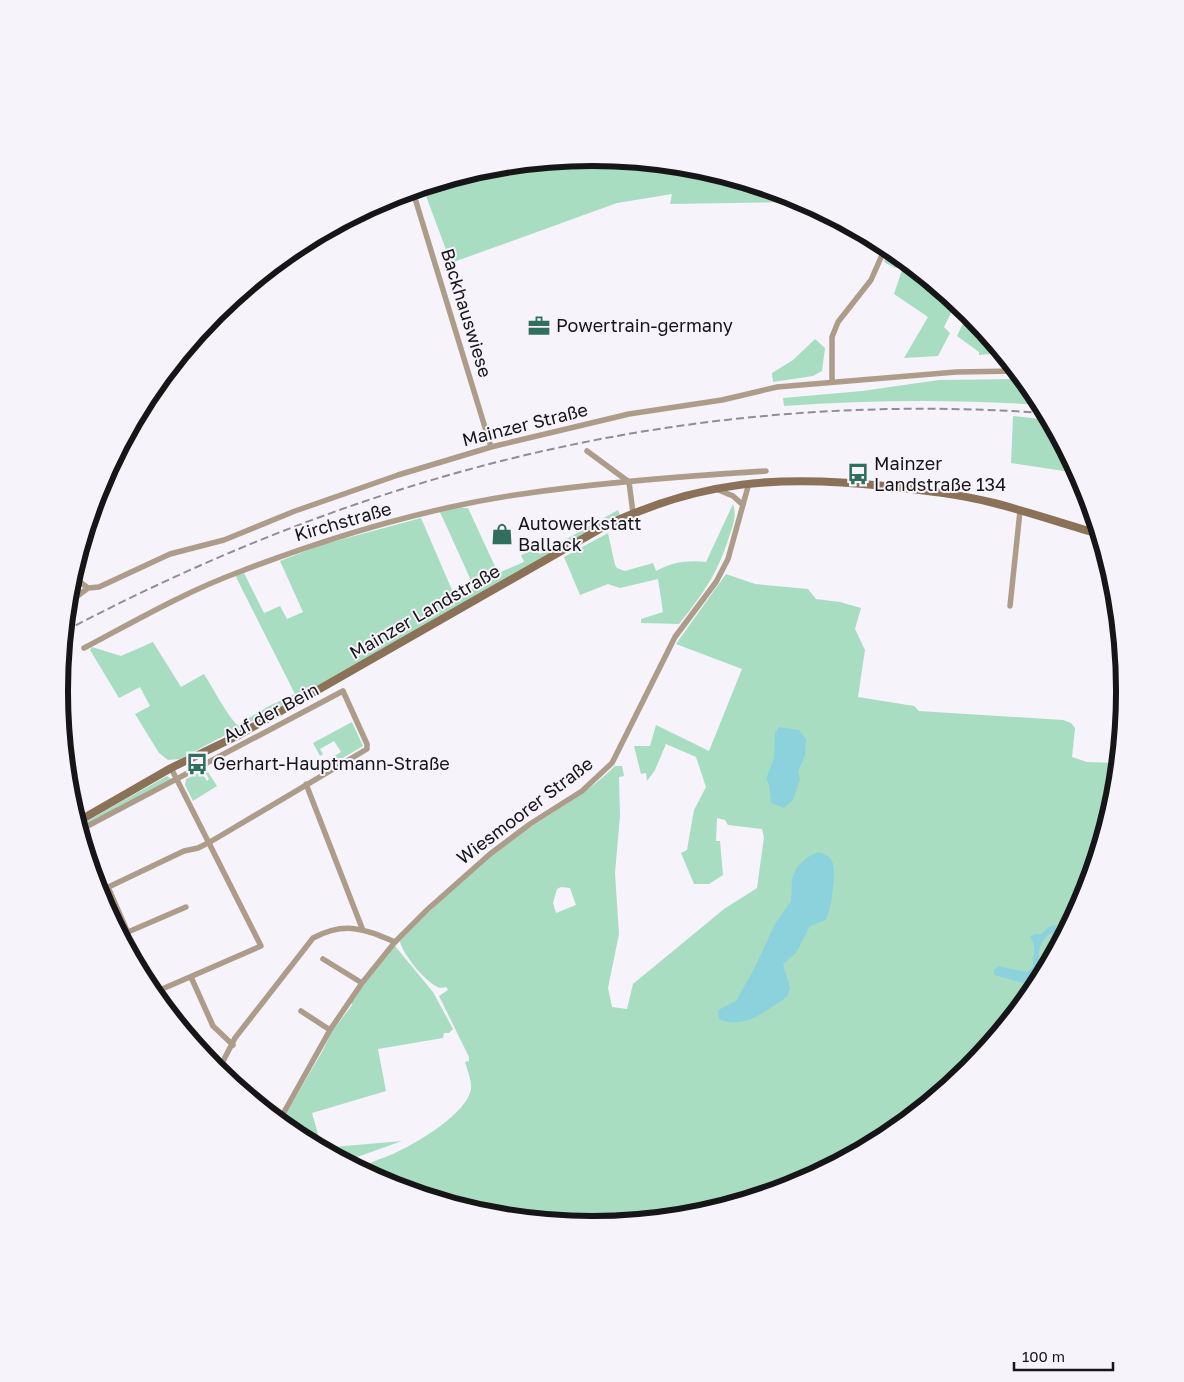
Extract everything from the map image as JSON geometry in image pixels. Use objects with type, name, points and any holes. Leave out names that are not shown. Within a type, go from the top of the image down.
[{"type":"main road","name":"Mainzer Landstraße","points":[[83,818],[171,768],[237,736],[605,526],[663,502],[712,488],[799,480],[857,483],[959,496],[1092,532]]},
{"type":"street","name":"Backhauswiese","points":[[415,197],[491,447]]},
{"type":"street","points":[[832,381],[832,337],[838,322],[871,280],[882,255]]},
{"type":"street","name":"Mainzer Straße","points":[[77,597],[88,588],[99,587],[170,554],[224,540],[353,490],[491,447],[628,414],[722,400],[778,387],[956,372],[1007,371]]},
{"type":"street","points":[[587,451],[629,482],[633,513]]},
{"type":"street","name":"Kirchstraße","points":[[84,648],[187,594],[238,572],[370,528],[497,499],[629,482],[766,471]]},
{"type":"street","name":"Wiesmoorer Straße","points":[[283,1114],[330,1030],[362,983],[395,942],[428,909],[490,854],[598,778],[612,762],[621,748],[675,637],[700,606],[728,559],[750,483]]},
{"type":"street","points":[[712,488],[733,496],[743,505]]},
{"type":"street","points":[[1010,606],[1020,511]]},
{"type":"street","points":[[80,581],[88,588]]},
{"type":"street","name":"Auf der Bein","points":[[85,827],[343,691],[367,744],[367,749],[306,784]]},
{"type":"street","points":[[161,989],[261,946],[171,768]]},
{"type":"street","points":[[186,907],[128,933],[108,887],[184,851],[198,848],[210,842],[306,784],[362,928]]},
{"type":"street","points":[[222,1063],[253,1014],[313,938],[337,929],[362,928],[395,942]]},
{"type":"street","points":[[324,959],[362,983]]},
{"type":"street","points":[[191,977],[213,1026],[233,1045]]},
{"type":"street","points":[[301,1011],[330,1030]]},
{"type":"green space","points":[[592,166],[626,168],[660,171],[728,184],[783,202],[670,204],[672,194],[617,203],[451,263],[425,193],[456,184],[490,177],[558,168]]},
{"type":"green space","points":[[886,257],[900,267],[895,268],[884,262]]},
{"type":"green space","points":[[902,269],[952,310],[944,327],[950,333],[938,356],[904,358],[928,317],[894,294]]},
{"type":"green space","points":[[964,321],[993,354],[979,355],[979,352],[957,336]]},
{"type":"green space","points":[[815,339],[825,348],[822,371],[813,376],[773,382],[772,373],[793,360]]},
{"type":"green space","points":[[1013,379],[1031,405],[912,401],[784,406],[783,398],[862,391],[939,380]]},
{"type":"green space","points":[[1013,416],[1040,419],[1068,472],[1011,463]]},
{"type":"green space","points":[[733,504],[734,520],[720,562],[702,593],[679,624],[641,623],[641,619],[663,612],[658,579],[620,588],[608,584],[580,595],[564,557],[608,533],[615,565],[617,568],[625,571],[653,563],[656,571],[680,562],[706,562]]},
{"type":"green space","points":[[468,508],[498,573],[524,562],[521,555],[537,549],[540,554],[618,510],[620,515],[297,697],[180,759],[168,760],[159,753],[135,714],[150,706],[140,687],[119,698],[90,650],[92,647],[121,656],[153,642],[181,687],[204,674],[237,725],[269,706],[295,694],[235,575],[244,573],[264,613],[280,606],[287,619],[303,612],[280,561],[321,545],[421,518],[455,597],[474,587],[440,512]]},
{"type":"green space","points":[[726,574],[755,584],[808,589],[816,599],[840,602],[861,608],[855,629],[865,650],[858,697],[914,706],[919,711],[1063,720],[1071,723],[1075,728],[1072,757],[1087,762],[1111,763],[1099,827],[1077,892],[1046,953],[1008,1010],[963,1062],[911,1107],[883,1127],[854,1145],[793,1176],[728,1198],[660,1211],[626,1214],[592,1216],[524,1211],[456,1198],[391,1176],[367,1164],[394,1153],[430,1133],[452,1117],[468,1098],[471,1089],[465,1062],[469,1061],[469,1057],[439,996],[448,990],[446,987],[440,988],[422,975],[410,961],[400,941],[476,868],[518,836],[589,788],[615,766],[622,766],[624,776],[619,777],[620,816],[615,873],[619,934],[608,988],[612,1007],[627,1009],[633,984],[724,909],[757,888],[764,837],[762,829],[728,825],[725,820],[717,818],[716,841],[720,841],[723,875],[709,884],[694,884],[681,853],[687,850],[694,810],[706,787],[696,757],[666,744],[655,770],[647,781],[646,773],[641,774],[634,746],[650,746],[656,725],[709,751],[742,669],[676,644]],"holes":[[[561,887],[570,888],[576,905],[556,913],[553,903],[557,889]]]},
{"type":"green space","points":[[352,722],[363,746],[336,762],[333,757],[341,752],[334,741],[320,749],[323,754],[320,756],[313,743]]},
{"type":"green space","points":[[206,769],[217,786],[193,801],[185,785],[186,779],[201,772],[207,781],[209,779],[204,770]]},
{"type":"green space","points":[[167,776],[171,779],[85,825],[84,823]]},
{"type":"green space","points":[[395,946],[433,992],[453,1029],[449,1033],[444,1033],[443,1038],[378,1049],[386,1091],[312,1113],[319,1138],[285,1115],[331,1033],[352,1005],[351,1001]]},
{"type":"green space","points":[[402,1141],[354,1158],[334,1147]]},
{"type":"water","points":[[779,727],[799,730],[806,739],[805,755],[798,772],[800,779],[793,800],[784,808],[771,803],[769,784],[766,779],[774,758],[775,733]]},
{"type":"water","points":[[818,852],[826,855],[832,861],[834,882],[830,908],[826,920],[810,926],[796,953],[783,964],[790,988],[787,997],[763,1013],[746,1021],[728,1022],[719,1019],[718,1010],[736,1001],[754,969],[775,924],[791,901],[792,879],[797,867],[808,857]]},
{"type":"water","points":[[1055,925],[1057,930],[1059,929],[1056,934],[1051,933],[1041,944],[1040,963],[1027,984],[994,975],[994,970],[998,966],[1027,972],[1033,967],[1034,944],[1030,937],[1035,934],[1041,934],[1049,927]]},
{"type":"railway","points":[[72,628],[181,574],[299,525],[418,484],[539,452],[662,428],[787,414],[915,409],[1036,413]]},
{"type":"place","name":"Powertrain-germany","points":[[539,326]]},
{"type":"place","name":"Mainzer Landstraße 134","points":[[858,474]]},
{"type":"place","name":"Autowerkstatt Ballack","points":[[502,534]]},
{"type":"place","name":"Gerhart-Hauptmann-Straße","points":[[197,764]]}]
